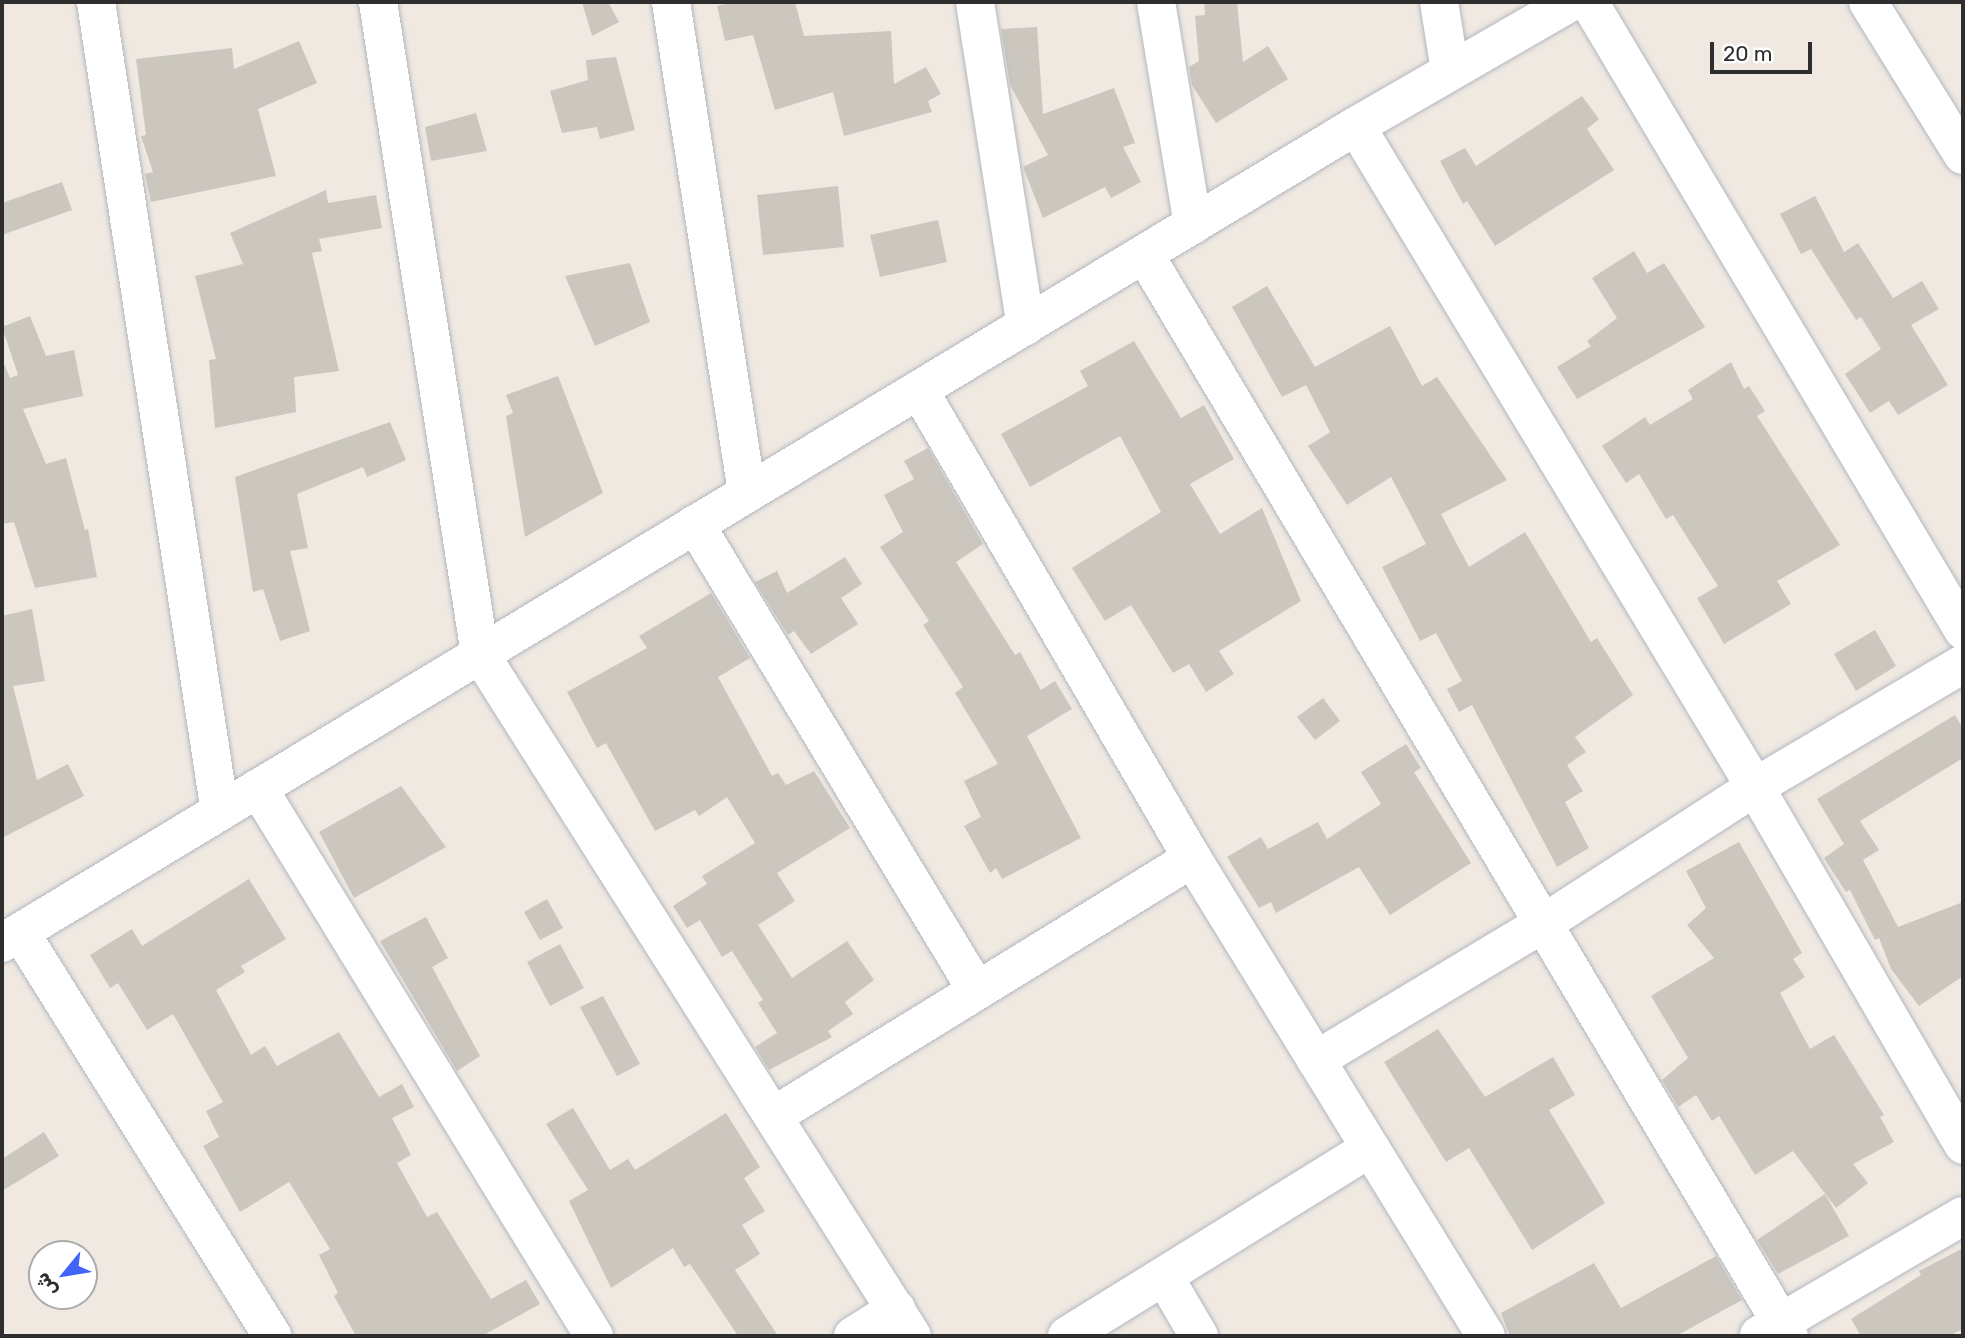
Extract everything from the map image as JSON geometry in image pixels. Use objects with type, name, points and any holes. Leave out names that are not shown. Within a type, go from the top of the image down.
[{"type":"street","points":[[96,2],[220,812]]},
{"type":"street","points":[[378,2],[480,654],[775,1115],[904,1323],[853,1336]]},
{"type":"street","points":[[671,2],[747,494]]},
{"type":"street","points":[[975,2],[1026,326]]},
{"type":"street","points":[[1156,2],[1193,225]]},
{"type":"street","points":[[1439,2],[1450,71]]},
{"type":"street","points":[[272,1336],[11,937],[1356,127],[1571,2]]},
{"type":"street","points":[[1588,2],[1963,630]]},
{"type":"street","points":[[1868,2],[1963,155]]},
{"type":"street","points":[[1356,127],[1755,787],[1963,1145]]},
{"type":"street","points":[[1145,255],[1541,925],[1776,1332],[1963,1216]]},
{"type":"street","points":[[919,390],[1192,858],[1486,1336]]},
{"type":"street","points":[[695,524],[976,989]]},
{"type":"street","points":[[1316,1060],[1541,925],[1755,787],[1963,664]]},
{"type":"street","points":[[258,788],[594,1336]]},
{"type":"street","points":[[775,1115],[1192,858]]},
{"type":"street","points":[[1067,1336],[1165,1278],[1370,1148]]},
{"type":"street","points":[[1165,1278],[1199,1336]]},
{"type":"building","points":[[582,2],[608,2],[619,22],[592,36]]},
{"type":"building","points":[[733,2],[795,2],[804,36],[891,31],[894,84],[926,67],[941,94],[928,101],[932,112],[844,136],[833,92],[775,110],[753,35],[725,41],[717,6]]},
{"type":"building","points":[[1204,2],[1237,2],[1243,62],[1268,46],[1288,79],[1216,123],[1192,85],[1189,67],[1199,61],[1195,16],[1205,15]]},
{"type":"building","points":[[1037,27],[1043,114],[1114,88],[1135,143],[1123,147],[1141,182],[1111,198],[1105,187],[1043,218],[1023,167],[1048,155],[1010,85],[1001,29]]},
{"type":"building","points":[[299,41],[317,83],[258,109],[276,176],[151,202],[145,174],[153,172],[141,136],[146,135],[136,59],[232,48],[234,69]]},
{"type":"building","points":[[616,57],[635,130],[600,139],[597,127],[562,133],[550,91],[588,80],[586,60]]},
{"type":"building","points":[[1582,96],[1599,119],[1587,129],[1614,170],[1495,246],[1467,201],[1463,204],[1440,161],[1465,148],[1476,166]]},
{"type":"building","points":[[476,113],[487,151],[431,161],[425,127]]},
{"type":"building","points":[[62,182],[72,210],[2,235],[2,203]]},
{"type":"building","points":[[838,186],[844,247],[763,255],[757,195]]},
{"type":"building","points":[[326,190],[328,203],[376,195],[382,228],[319,239],[322,251],[312,253],[339,371],[294,377],[296,412],[215,428],[209,360],[216,359],[195,276],[243,264],[230,233]]},
{"type":"building","points":[[1815,196],[1844,252],[1858,243],[1893,298],[1922,281],[1939,309],[1911,325],[1948,385],[1898,415],[1889,401],[1870,413],[1845,374],[1881,349],[1861,317],[1856,320],[1811,249],[1801,254],[1780,214]]},
{"type":"building","points":[[938,220],[947,262],[880,277],[870,235]]},
{"type":"building","points":[[1634,251],[1647,273],[1664,263],[1705,327],[1577,399],[1557,367],[1591,346],[1587,341],[1617,318],[1592,278]]},
{"type":"building","points":[[630,263],[650,322],[595,346],[565,276]]},
{"type":"building","points":[[1267,286],[1315,367],[1390,326],[1422,386],[1437,377],[1507,480],[1441,514],[1469,567],[1525,532],[1591,642],[1597,638],[1633,695],[1575,737],[1586,752],[1567,765],[1583,791],[1565,802],[1589,848],[1557,867],[1472,705],[1459,712],[1447,689],[1462,681],[1436,633],[1420,641],[1382,567],[1426,544],[1391,477],[1347,505],[1308,446],[1330,432],[1306,385],[1282,397],[1232,307]]},
{"type":"building","points":[[30,316],[46,356],[74,350],[83,396],[23,409],[46,464],[66,458],[85,530],[88,529],[97,577],[35,588],[14,522],[2,524],[2,359],[10,378],[18,375],[2,327]]},
{"type":"building","points":[[1134,341],[1181,418],[1204,405],[1234,459],[1190,484],[1220,534],[1262,508],[1301,601],[1219,651],[1234,674],[1206,692],[1189,664],[1173,673],[1131,605],[1105,621],[1072,568],[1161,512],[1120,436],[1030,487],[1001,434],[1088,386],[1080,371]]},
{"type":"building","points":[[1731,362],[1744,389],[1749,386],[1765,411],[1757,416],[1840,545],[1777,581],[1791,604],[1724,644],[1697,598],[1718,586],[1673,515],[1666,519],[1639,474],[1626,483],[1602,446],[1645,417],[1650,425],[1693,399],[1688,390]]},
{"type":"building","points":[[558,376],[603,493],[525,537],[506,416],[513,413],[506,395]]},
{"type":"building","points":[[390,422],[406,460],[367,477],[363,467],[297,494],[308,548],[290,551],[310,631],[280,641],[263,589],[253,592],[235,477]]},
{"type":"building","points":[[928,448],[983,544],[956,562],[1015,655],[1020,652],[1041,690],[1055,681],[1072,709],[1027,736],[1081,838],[1002,879],[996,868],[990,873],[964,826],[981,817],[964,781],[998,764],[955,693],[963,687],[923,625],[929,621],[880,547],[903,532],[884,495],[914,479],[904,461]]},
{"type":"building","points":[[845,557],[862,584],[841,598],[858,624],[811,654],[794,631],[788,635],[755,582],[777,571],[787,593]]},
{"type":"building","points":[[711,593],[750,658],[718,677],[772,776],[778,773],[786,785],[814,771],[850,828],[777,873],[795,901],[758,925],[792,978],[847,941],[874,980],[845,1002],[853,1014],[828,1031],[832,1037],[769,1070],[755,1047],[777,1033],[758,1003],[763,1000],[732,951],[722,957],[700,920],[687,928],[673,906],[707,884],[702,876],[755,843],[727,797],[699,816],[695,810],[655,831],[606,743],[597,748],[567,692],[647,648],[639,636]]},
{"type":"building","points":[[32,609],[45,681],[13,686],[37,780],[68,764],[84,796],[2,838],[2,616]]},
{"type":"building","points":[[1875,630],[1896,666],[1856,691],[1834,654]]},
{"type":"building","points":[[1323,698],[1340,721],[1315,740],[1297,717]]},
{"type":"building","points":[[1955,715],[1963,729],[1963,758],[1860,821],[1879,850],[1863,860],[1898,927],[1963,902],[1963,976],[1919,1006],[1891,969],[1879,938],[1875,940],[1850,890],[1846,892],[1824,858],[1844,844],[1817,799]]},
{"type":"building","points":[[1406,744],[1421,768],[1414,772],[1471,863],[1390,915],[1359,867],[1276,913],[1271,902],[1259,908],[1227,857],[1261,837],[1268,849],[1318,822],[1327,839],[1381,804],[1361,772]]},
{"type":"building","points":[[401,786],[446,847],[354,898],[319,832]]},
{"type":"building","points":[[1739,842],[1802,953],[1793,959],[1805,977],[1780,993],[1810,1049],[1834,1035],[1884,1115],[1880,1117],[1894,1142],[1853,1164],[1868,1183],[1836,1208],[1793,1151],[1755,1175],[1719,1116],[1712,1121],[1696,1095],[1678,1107],[1662,1080],[1688,1058],[1651,996],[1714,958],[1687,925],[1706,908],[1686,871]]},
{"type":"building","points":[[249,879],[286,939],[241,966],[245,972],[216,990],[251,1055],[265,1046],[277,1066],[339,1032],[379,1097],[402,1084],[414,1107],[392,1118],[411,1155],[397,1163],[427,1217],[437,1212],[491,1299],[526,1280],[540,1304],[482,1336],[356,1336],[334,1296],[338,1293],[319,1255],[330,1249],[289,1182],[240,1212],[203,1146],[219,1137],[206,1111],[223,1102],[173,1014],[147,1030],[118,983],[110,988],[90,955],[132,929],[142,946]]},
{"type":"building","points":[[547,899],[563,928],[540,940],[524,912]]},
{"type":"building","points":[[426,917],[448,958],[432,967],[480,1056],[457,1071],[380,941]]},
{"type":"building","points":[[560,944],[584,988],[550,1006],[527,962]]},
{"type":"building","points":[[603,996],[640,1064],[617,1076],[580,1007]]},
{"type":"building","points":[[1438,1029],[1485,1097],[1553,1057],[1575,1095],[1549,1110],[1605,1203],[1532,1250],[1469,1148],[1446,1162],[1384,1062]]},
{"type":"building","points":[[573,1108],[610,1170],[628,1159],[635,1170],[726,1113],[760,1167],[744,1178],[765,1211],[742,1225],[760,1254],[735,1270],[778,1336],[738,1336],[690,1264],[684,1267],[673,1248],[611,1288],[569,1201],[588,1190],[546,1124]]},
{"type":"building","points":[[44,1132],[59,1156],[2,1191],[2,1159]]},
{"type":"building","points":[[1825,1194],[1849,1236],[1778,1274],[1757,1240]]},
{"type":"building","points":[[1963,1248],[1963,1329],[1949,1336],[1861,1336],[1851,1319],[1921,1275],[1919,1271]]},
{"type":"building","points":[[1716,1256],[1742,1300],[1676,1336],[1510,1336],[1501,1313],[1594,1263],[1621,1308]]}]
